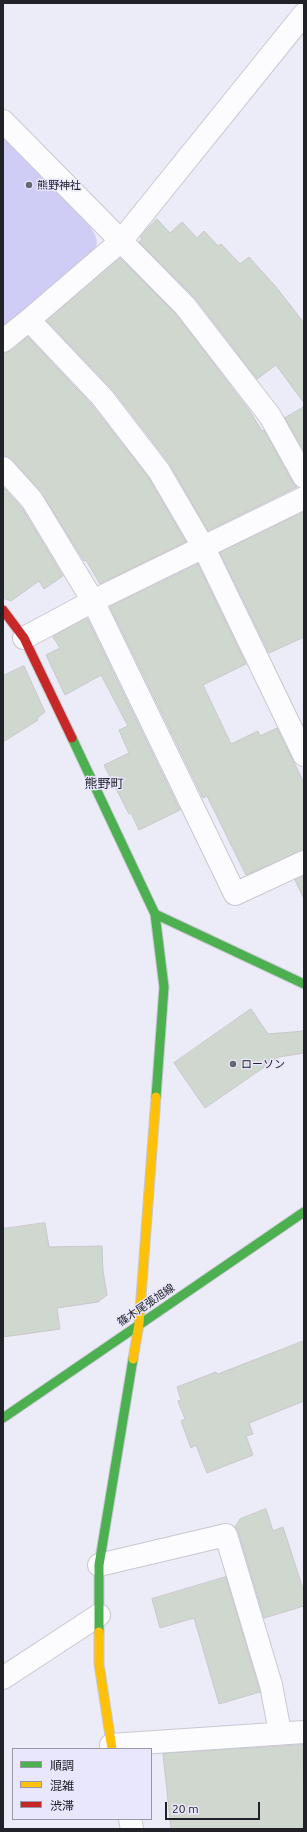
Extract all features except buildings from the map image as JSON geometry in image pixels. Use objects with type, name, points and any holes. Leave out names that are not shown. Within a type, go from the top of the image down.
[{"type":"street","points":[[3,341],[121,241],[304,14]]},
{"type":"street","points":[[3,121],[185,306],[265,410],[304,477]]},
{"type":"street","points":[[29,320],[102,397],[159,472],[204,548],[304,755]]},
{"type":"street","points":[[3,468],[32,500],[93,601],[235,894],[304,862]]},
{"type":"street","points":[[24,638],[93,601],[304,498]]},
{"type":"street","points":[[3,610],[24,638],[155,914],[164,987],[139,1324],[99,1565],[99,1664],[112,1747],[280,1732],[304,1732]]},
{"type":"street","points":[[155,914],[304,984]]},
{"type":"street","name":"篠木尾張旭線","points":[[4,1416],[304,1212]]},
{"type":"street","points":[[99,1565],[226,1535],[271,1685],[280,1732]]},
{"type":"street","points":[[3,1678],[99,1615]]},
{"type":"shaded area","name":"熊野神社","points":[[3,137],[88,224],[96,237],[97,244],[91,257],[3,328]]},
{"type":"traffic: fast","points":[[72,738],[155,914],[164,987],[156,1097]]},
{"type":"traffic: fast","points":[[155,914],[304,984]]},
{"type":"traffic: fast","points":[[3,1418],[304,1212]]},
{"type":"traffic: fast","points":[[99,1632],[99,1565],[133,1359]]},
{"type":"traffic: slow","points":[[133,1359],[139,1324],[156,1097]]},
{"type":"traffic: slow","points":[[99,1632],[99,1664],[112,1748]]},
{"type":"traffic: jam","points":[[3,610],[24,638],[72,738]]},
{"type":"place","name":"熊野神社","points":[[29,185]]},
{"type":"place","name":"ローソン","points":[[233,1064]]},
{"type":"district","name":"熊野町","points":[[104,784]]}]
